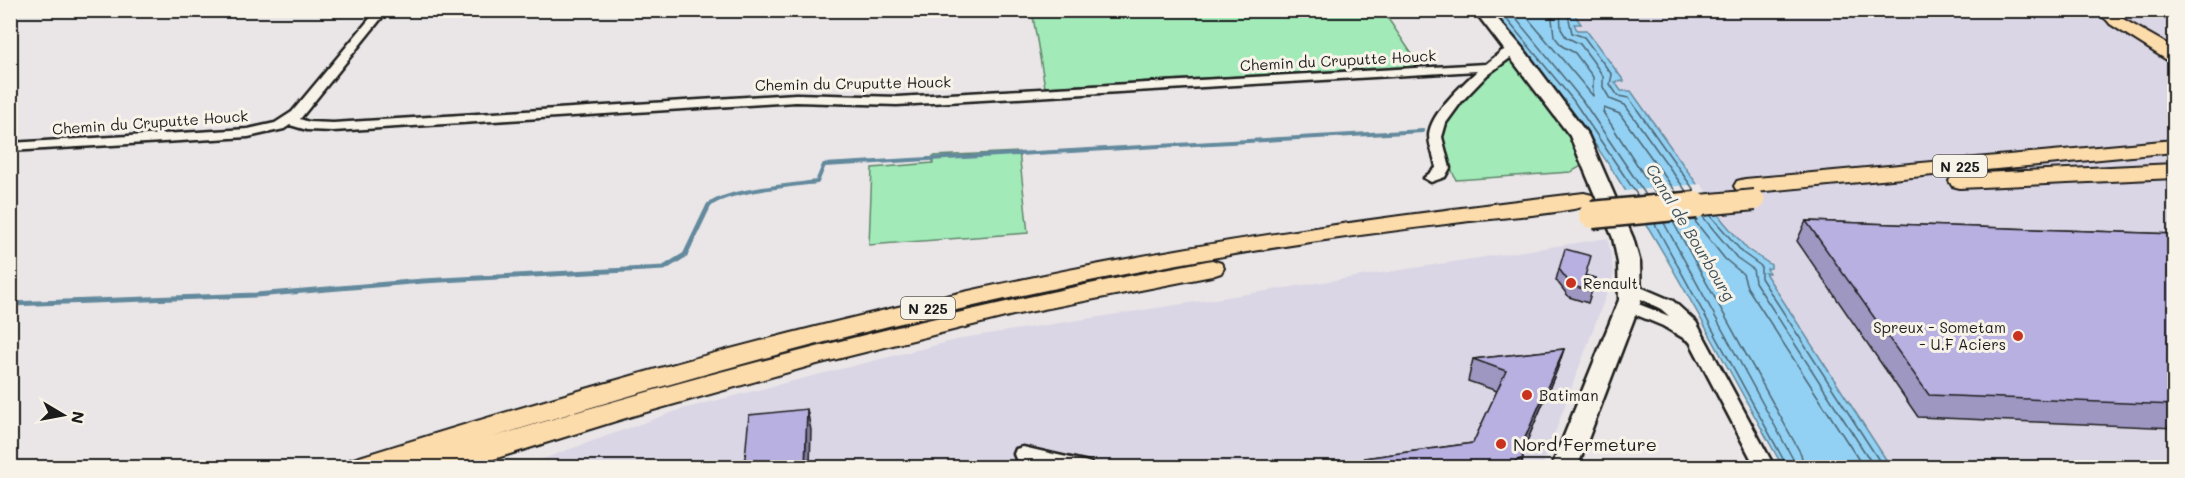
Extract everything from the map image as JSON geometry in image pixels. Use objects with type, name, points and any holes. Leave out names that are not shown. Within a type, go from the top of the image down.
[{"type":"highway","points":[[2116,20],[2175,49]]},
{"type":"highway","points":[[2116,20],[2175,56]]},
{"type":"highway","points":[[2003,162],[2175,135]]},
{"type":"highway","name":"N 225","points":[[361,468],[486,427],[693,368],[993,294],[1137,264],[1285,239],[1750,193],[2003,162],[2175,146]]},
{"type":"highway","name":"N 225","points":[[1750,193],[1960,181],[2175,160]]},
{"type":"highway","points":[[1960,181],[2175,171]]},
{"type":"highway","name":"N 225","points":[[428,468],[572,423],[764,368],[1017,306],[1192,271],[1588,208]]},
{"type":"highway","points":[[472,468],[675,401],[764,368]]},
{"type":"main road","points":[[1481,10],[1517,52],[1585,146],[1623,238],[1629,296],[1564,468]]},
{"type":"street","name":"Chemin du Cruputte Houck","points":[[10,147],[248,133],[274,128],[290,120],[383,10]]},
{"type":"street","points":[[2099,10],[2116,20]]},
{"type":"street","points":[[1431,178],[1440,174],[1443,168],[1436,137],[1440,121],[1504,54],[1517,52]]},
{"type":"street","name":"Chemin du Cruputte Houck","points":[[290,120],[307,126],[333,127],[796,98],[897,101],[1490,67]]},
{"type":"street","points":[[1629,296],[1682,329],[1704,351],[1766,468]]},
{"type":"street","points":[[1023,454],[1084,468]]},
{"type":"shaded area","points":[[1572,11],[2174,11],[2174,467],[1891,467],[1765,273],[1767,262],[1741,243],[1716,212],[1631,91],[1621,91],[1614,81],[1623,81],[1586,30],[1577,30],[1573,24],[1580,24]]},
{"type":"shaded area","points":[[1608,238],[1614,274],[1542,467],[517,468],[682,409],[968,337]]},
{"type":"green space","points":[[1032,11],[1364,11],[1368,15],[1385,14],[1420,66],[1045,87]]},
{"type":"green space","points":[[1502,58],[1524,71],[1536,86],[1571,138],[1585,164],[1571,172],[1456,180],[1442,148],[1440,123]]},
{"type":"green space","points":[[1019,152],[1028,233],[869,245],[872,168],[933,163],[933,156]]},
{"type":"water","name":"Canal de Bourbourg","points":[[1490,11],[1572,11],[1581,24],[1574,24],[1577,30],[1586,30],[1624,81],[1615,82],[1621,91],[1631,91],[1723,221],[1747,249],[1771,265],[1771,268],[1767,269],[1769,273],[1765,273],[1891,467],[1783,467],[1684,289],[1614,173],[1576,117],[1535,63]]},
{"type":"pier","points":[[1701,184],[1718,210],[1641,218],[1624,191]]},
{"type":"building","name":"Spreux - Sometam - U.F Aciers","points":[[1806,221],[2175,234],[2175,405],[1929,395]]},
{"type":"building","points":[[1565,249],[1591,256],[1585,276],[1596,278],[1592,291],[1572,286],[1559,269]]},
{"type":"building","points":[[1564,349],[1520,449],[1523,458],[1515,461],[1515,468],[1369,468],[1364,458],[1473,443],[1506,371],[1473,359]]},
{"type":"building","points":[[807,409],[805,468],[744,468],[749,415]]},
{"type":"waterway","points":[[708,207],[715,201],[742,193],[817,182],[824,165],[1423,131]]},
{"type":"waterway","points":[[10,304],[256,295],[423,281],[664,268],[685,255],[708,207]]},
{"type":"place","name":"Renault","points":[[1571,283]]},
{"type":"place","name":"Spreux - Sometam - U.F Aciers","points":[[2018,336]]},
{"type":"place","name":"Batiman","points":[[1527,395]]},
{"type":"place","name":"Nord Fermeture","points":[[1501,444]]}]
